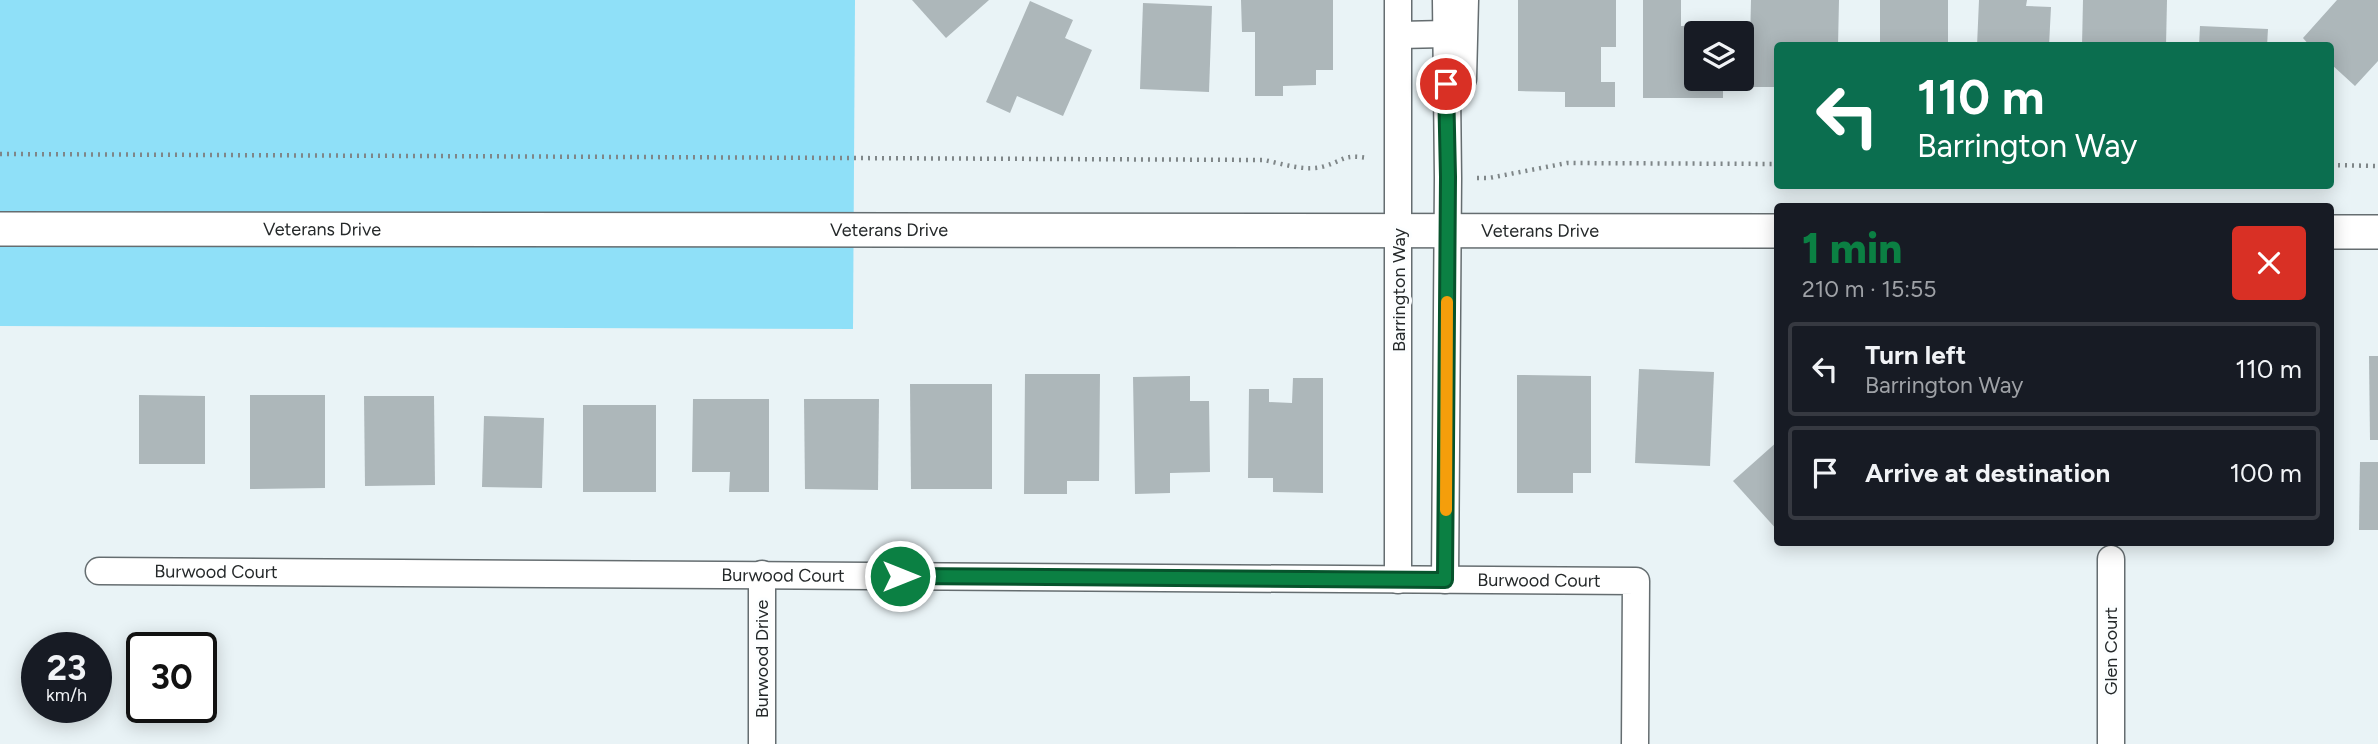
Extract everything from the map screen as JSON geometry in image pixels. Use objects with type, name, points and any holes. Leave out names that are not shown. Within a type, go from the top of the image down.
[{"type":"street","name":"Barrington Way","points":[[1398,0],[1398,580]]},
{"type":"street","points":[[1445,580],[1448,231],[1446,0]]},
{"type":"street","points":[[1447,134],[1464,75],[1465,0]]},
{"type":"street","points":[[1399,35],[1446,33]]},
{"type":"street","name":"Veterans Drive","points":[[0,229],[1774,232]]},
{"type":"street","points":[[2334,232],[2378,232]]},
{"type":"street","name":"Glen Court","points":[[2111,559],[2111,744]]},
{"type":"street","name":"Burwood Court","points":[[99,571],[1636,581],[1635,744]]},
{"type":"street","name":"Burwood Drive","points":[[762,574],[762,744]]},
{"type":"path","points":[[0,154],[1264,160],[1291,167],[1325,166],[1354,156],[1367,158],[1399,174]]},
{"type":"path","points":[[1448,177],[1489,178],[1567,163],[1774,164]]},
{"type":"path","points":[[2334,166],[2378,166]]},
{"type":"shaded area","points":[[0,0],[855,0],[853,329],[0,326]]},
{"type":"building","points":[[912,0],[989,0],[946,38]]},
{"type":"building","points":[[1241,0],[1333,0],[1333,70],[1316,70],[1316,85],[1283,86],[1283,96],[1255,96],[1255,32],[1242,32]]},
{"type":"building","points":[[1518,0],[1616,0],[1616,47],[1601,47],[1601,82],[1615,82],[1615,107],[1565,107],[1565,92],[1518,91]]},
{"type":"building","points":[[1643,0],[1681,0],[1681,26],[1684,26],[1684,91],[1723,91],[1723,98],[1643,98]]},
{"type":"building","points":[[1751,0],[1839,0],[1838,42],[1774,42],[1774,87],[1754,87],[1754,21],[1751,21]]},
{"type":"building","points":[[1880,0],[1948,0],[1948,42],[1880,42]]},
{"type":"building","points":[[1979,0],[2027,0],[2026,6],[2051,7],[2049,42],[1977,42]]},
{"type":"building","points":[[2083,0],[2167,0],[2166,42],[2082,42]]},
{"type":"building","points":[[2337,0],[2378,0],[2378,61],[2355,86],[2334,67],[2334,42],[2306,42],[2303,38]]},
{"type":"building","points":[[1030,1],[1073,20],[1065,38],[1092,50],[1063,116],[1017,96],[1010,113],[986,102]]},
{"type":"building","points":[[1143,3],[1212,6],[1209,92],[1140,89]]},
{"type":"building","points":[[2200,26],[2268,29],[2267,42],[2199,42]]},
{"type":"building","points":[[2369,356],[2378,356],[2378,440],[2370,440]]},
{"type":"building","points":[[1639,369],[1714,372],[1710,466],[1635,463]]},
{"type":"building","points":[[1025,374],[1100,374],[1099,481],[1067,481],[1067,494],[1024,494]]},
{"type":"building","points":[[1517,375],[1591,376],[1591,473],[1573,473],[1573,493],[1517,493]]},
{"type":"building","points":[[1190,376],[1190,401],[1209,401],[1210,472],[1170,473],[1170,493],[1135,494],[1133,377]]},
{"type":"building","points":[[1293,378],[1323,378],[1323,493],[1273,492],[1273,478],[1248,478],[1249,389],[1269,389],[1269,402],[1292,403]]},
{"type":"building","points":[[910,384],[992,384],[992,489],[911,489]]},
{"type":"building","points":[[139,395],[205,396],[205,464],[139,464]]},
{"type":"building","points":[[250,395],[325,395],[325,488],[250,489]]},
{"type":"building","points":[[364,396],[434,396],[435,485],[365,486]]},
{"type":"building","points":[[693,399],[769,399],[769,492],[729,492],[730,472],[692,472]]},
{"type":"building","points":[[804,399],[879,399],[878,490],[805,489]]},
{"type":"building","points":[[583,405],[656,405],[656,492],[583,492]]},
{"type":"building","points":[[484,416],[544,418],[542,488],[482,487]]},
{"type":"building","points":[[1774,445],[1774,527],[1733,481]]},
{"type":"building","points":[[2360,462],[2378,462],[2378,530],[2359,530]]},
{"type":"slow traffic","points":[[1446,510],[1447,302]]},
{"type":"route","points":[[900,576],[1445,580],[1448,177],[1446,84]]}]
